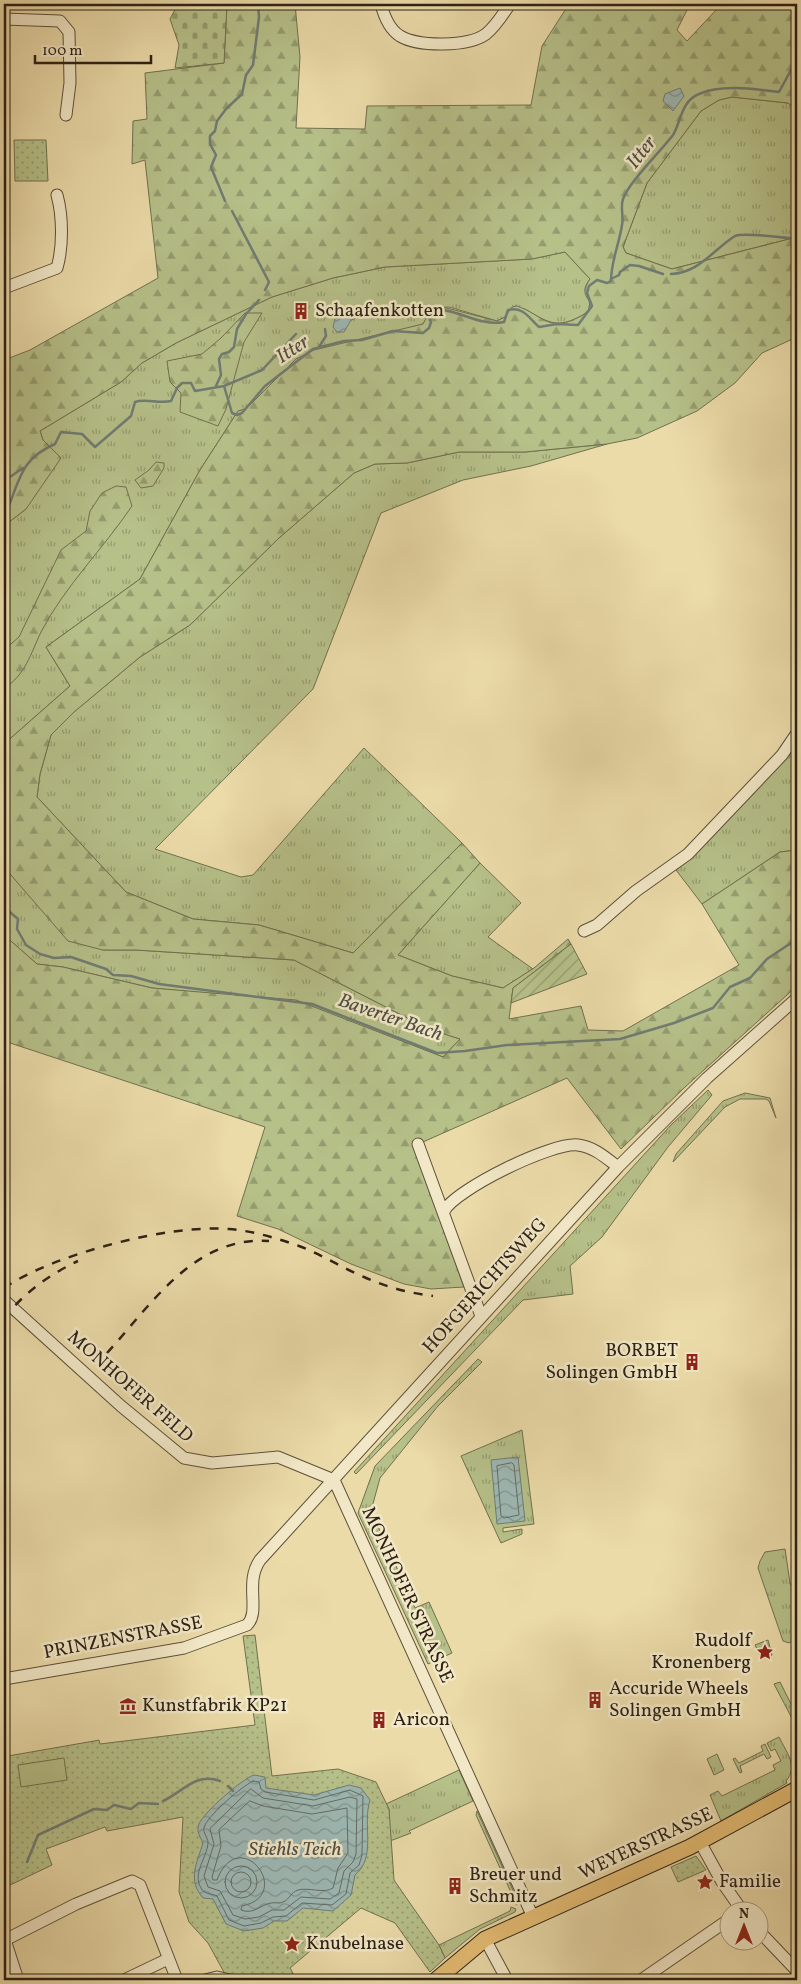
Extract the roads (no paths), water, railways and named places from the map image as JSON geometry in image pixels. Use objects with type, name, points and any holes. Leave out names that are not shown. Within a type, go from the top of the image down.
[{"type":"main road","name":"WEYERSTRASSE","points":[[436,1980],[484,1940],[700,1842],[797,1790]]},
{"type":"street","points":[[381,4],[389,25],[400,36],[420,42],[450,44],[471,40],[485,34],[497,22],[510,4]]},
{"type":"street","points":[[4,19],[60,21],[66,27],[69,32],[70,83],[66,115]]},
{"type":"street","points":[[4,288],[57,268],[60,258],[60,208],[57,195]]},
{"type":"street","points":[[584,931],[597,925],[636,892],[663,874],[706,837],[782,755],[797,733]]},
{"type":"street","name":"HOFGERICHTSWEG","points":[[247,1625],[252,1618],[251,1585],[256,1565],[481,1316],[618,1168],[707,1078],[797,998]]},
{"type":"street","points":[[418,1144],[481,1316]]},
{"type":"street","points":[[444,1211],[451,1202],[496,1174],[560,1147],[576,1145],[591,1148],[618,1168]]},
{"type":"street","name":"MONHOFER FELD","points":[[4,1300],[121,1406],[184,1458],[212,1463],[278,1457],[334,1480]]},
{"type":"street","name":"MONHOFER STRASSE","points":[[334,1480],[533,1917]]},
{"type":"street","name":"PRINZENSTRASSE","points":[[4,1679],[174,1650],[247,1625]]},
{"type":"street","points":[[700,1842],[735,1902]]},
{"type":"street","points":[[18,1980],[4,1939],[76,1904],[134,1881],[138,1883],[143,1892],[177,1980]]},
{"type":"street","points":[[641,1980],[718,1927]]},
{"type":"street","points":[[484,1940],[506,1980]]},
{"type":"street","points":[[768,1942],[795,1973]]},
{"type":"street","points":[[124,1980],[168,1959]]},
{"type":"street","points":[[206,1980],[217,1977],[230,1980]]},
{"type":"water","points":[[680,88],[684,96],[673,111],[663,101],[665,94]]},
{"type":"water","points":[[348,314],[354,315],[354,319],[351,320],[344,332],[337,332],[333,327],[335,319]]},
{"type":"water","points":[[518,1457],[525,1521],[497,1524],[491,1460]]},
{"type":"water","name":"Stiehls Teich","points":[[254,1775],[265,1777],[266,1788],[314,1795],[349,1785],[361,1788],[370,1800],[367,1820],[368,1840],[366,1859],[362,1868],[355,1875],[351,1895],[333,1911],[303,1908],[287,1921],[274,1921],[263,1928],[244,1931],[226,1924],[213,1899],[203,1898],[198,1891],[194,1878],[196,1864],[203,1843],[198,1832],[199,1824],[224,1796]]},
{"type":"waterway","points":[[225,201],[211,167],[216,155],[210,144],[210,136],[215,131],[217,121],[226,109],[242,94],[246,75],[253,65],[259,17],[258,4]]},
{"type":"waterway","name":"Itter","points":[[4,513],[8,508],[19,478],[29,462],[35,456],[55,444],[61,432],[82,434],[95,447],[131,416],[135,402],[171,401],[177,388],[182,383],[191,383],[195,391],[224,386],[232,413],[237,415],[242,413],[265,386],[313,349],[344,341],[362,340],[393,331],[423,333],[429,328],[431,322],[428,316],[432,309],[441,309],[477,320],[495,323],[504,322],[508,310],[513,309],[522,311],[539,327],[557,324],[578,325],[592,306],[587,293],[589,286],[597,280],[607,283],[611,281],[612,267],[621,232],[622,202],[626,192],[638,175],[673,135],[688,102],[699,94],[717,89],[738,88],[779,92],[797,59]]},
{"type":"waterway","points":[[232,211],[269,282],[265,290]]},
{"type":"waterway","points":[[671,274],[681,273],[698,265],[735,236],[755,235],[797,239]]},
{"type":"waterway","points":[[611,279],[619,275],[620,272],[630,265],[663,274]]},
{"type":"waterway","points":[[216,386],[221,375],[219,359],[222,354],[229,352],[234,347],[237,329],[246,314],[259,300]]},
{"type":"waterway","points":[[319,347],[326,336],[325,329]]},
{"type":"waterway","points":[[224,386],[262,370],[296,334]]},
{"type":"waterway","points":[[4,481],[23,468]]},
{"type":"waterway","name":"Baverter Bach","points":[[4,907],[18,919],[17,929],[26,945],[40,954],[54,958],[71,957],[106,969],[113,975],[131,976],[159,984],[312,1004],[437,1053],[507,1045],[620,1039],[674,1023],[713,1008],[730,987],[750,978],[767,959],[791,943],[797,936]]},
{"type":"waterway","points":[[163,1801],[196,1781],[203,1779],[220,1781]]},
{"type":"waterway","points":[[228,1786],[233,1791]]},
{"type":"waterway","points":[[27,1862],[38,1835],[94,1809],[107,1810],[114,1805],[131,1809],[139,1803],[158,1804]]},
{"type":"railway","points":[[4,1288],[26,1275],[52,1264],[113,1244],[176,1231],[229,1229],[256,1233],[290,1243],[307,1249],[381,1284],[433,1296]]},
{"type":"railway","points":[[107,1353],[158,1295],[197,1261],[218,1250],[242,1242],[269,1241]]},
{"type":"railway","points":[[4,1319],[28,1293],[57,1272],[78,1261]]},
{"type":"place","name":"Schaafenkotten","points":[[301,311]]},
{"type":"place","name":"BORBET Solingen GmbH","points":[[692,1362]]},
{"type":"place","name":"Rudolf Kronenberg","points":[[765,1652]]},
{"type":"place","name":"Accuride Wheels Solingen GmbH","points":[[595,1700]]},
{"type":"place","name":"Kunstfabrik KP21","points":[[128,1706]]},
{"type":"place","name":"Aricon","points":[[379,1720]]},
{"type":"place","name":"Familie","points":[[705,1882]]},
{"type":"place","name":"Breuer und Schmitz","points":[[455,1886]]},
{"type":"place","name":"Knubelnase","points":[[292,1944]]}]
